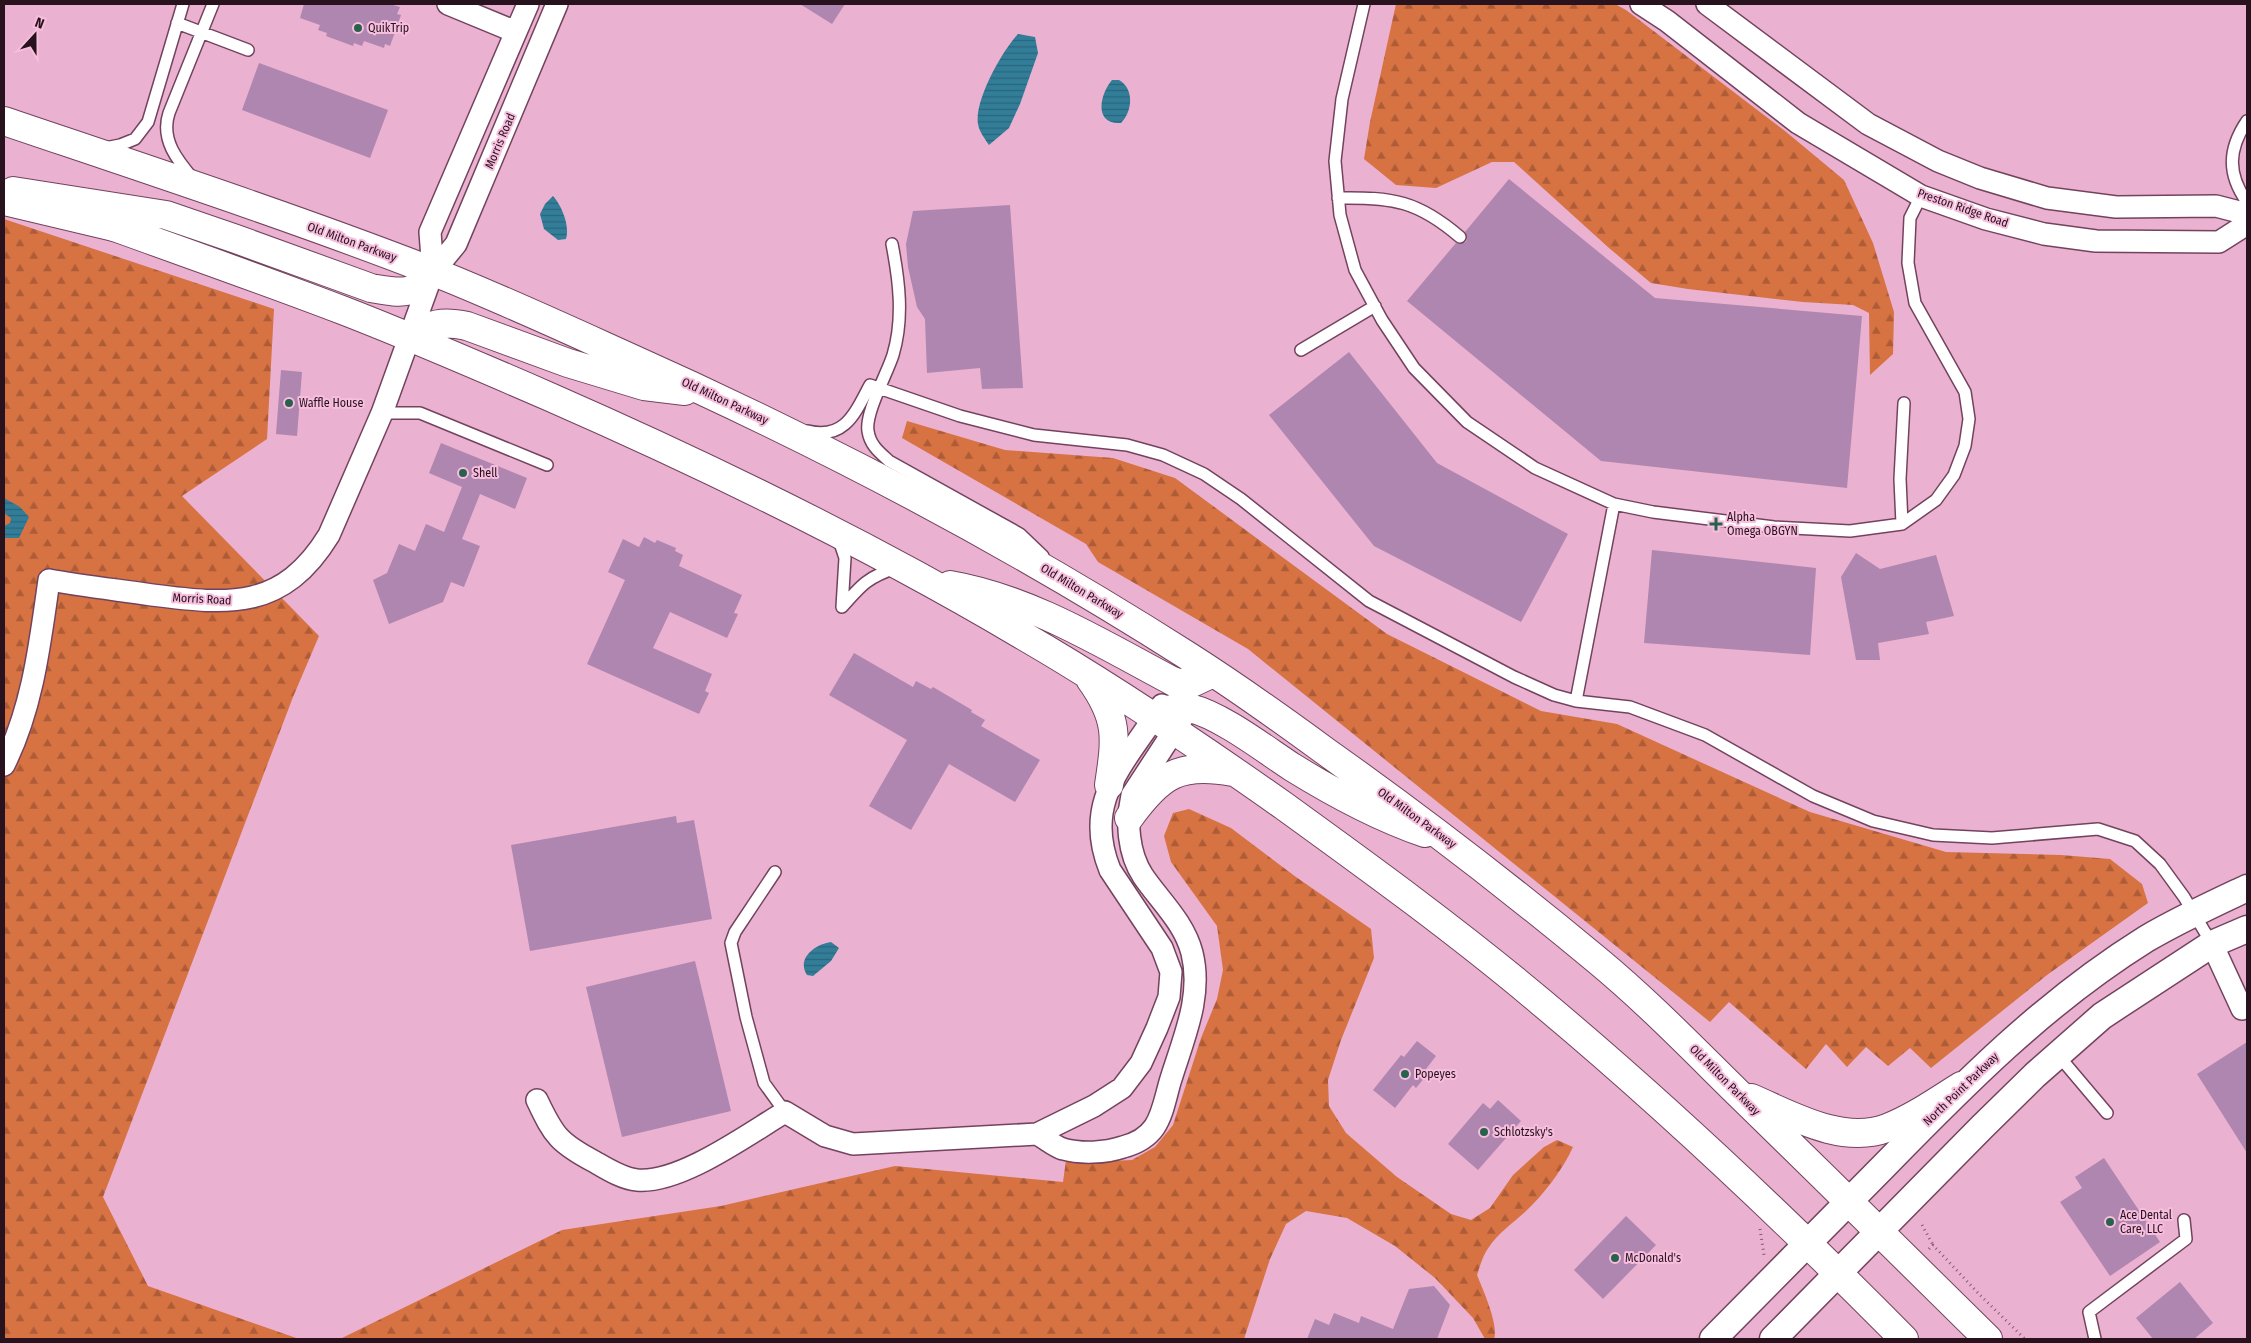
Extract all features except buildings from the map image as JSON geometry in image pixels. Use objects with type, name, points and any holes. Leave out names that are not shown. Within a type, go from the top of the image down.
[{"type":"highway","name":"Old Milton Parkway","points":[[4,121],[202,188],[433,272],[714,395],[772,423],[982,533],[1073,585],[1202,665],[1286,723],[1452,843],[1603,965],[1672,1027],[1988,1339]]},
{"type":"highway","points":[[7,193],[166,216],[371,288],[408,292],[422,286],[433,272]]},
{"type":"highway","points":[[7,193],[122,229],[326,304],[411,338],[636,435],[713,470],[837,533],[1020,634],[1086,674],[1237,773],[1396,886],[1538,999],[1668,1114],[1808,1243],[1904,1339]]},
{"type":"highway","points":[[411,338],[424,327],[453,323],[467,326],[568,363],[644,386],[714,395]]},
{"type":"highway","points":[[926,581],[979,590],[1055,620],[1176,683],[1194,682],[1202,665]]},
{"type":"highway","points":[[1086,674],[1106,704],[1112,720],[1114,744],[1109,785]]},
{"type":"highway","points":[[1164,724],[1172,708],[1190,708],[1222,722],[1309,778],[1390,821],[1452,843]]},
{"type":"highway","points":[[1129,818],[1156,785],[1182,771],[1199,768],[1237,773]]},
{"type":"highway","points":[[1736,1091],[1815,1124],[1838,1131],[1861,1133],[1885,1129],[1906,1120],[1961,1086]]},
{"type":"street","points":[[448,4],[516,32]]},
{"type":"street","name":"Morris Road","points":[[433,272],[430,232],[528,4]]},
{"type":"street","name":"Morris Road","points":[[4,765],[12,748],[35,672],[49,580],[179,598],[219,602],[242,600],[261,596],[283,585],[299,573],[318,552],[329,535],[382,413],[411,338],[433,272],[456,244],[557,4]]},
{"type":"street","name":"Preston Ridge Road","points":[[1641,4],[1667,21],[1798,124],[1921,196],[1986,219],[2044,234],[2096,241],[2220,242],[2247,224]]},
{"type":"street","points":[[1707,4],[1868,124],[1938,161],[1980,178],[2047,198],[2116,207],[2216,206],[2247,214]]},
{"type":"street","points":[[1190,708],[1202,665]]},
{"type":"street","points":[[1037,1134],[1062,1149],[1092,1152],[1120,1148],[1140,1143],[1154,1130],[1162,1113],[1191,1016],[1196,990],[1192,952],[1177,920],[1142,875],[1130,845],[1129,818],[1132,795],[1164,724],[1176,683]]},
{"type":"street","points":[[537,1100],[549,1126],[562,1143],[611,1171],[636,1180],[661,1179],[689,1168],[785,1112],[825,1136],[853,1144],[1037,1134],[1094,1106],[1122,1088],[1141,1063],[1169,997],[1171,972],[1162,948],[1110,870],[1105,856],[1100,823],[1101,811],[1109,785],[1164,724]]},
{"type":"street","name":"North Point Parkway","points":[[1713,1339],[1961,1086],[2000,1050],[2079,985],[2146,939],[2194,913],[2247,888]]},
{"type":"street","points":[[1773,1339],[1982,1126],[2102,1016],[2212,944],[2247,929]]},
{"type":"street","points":[[2212,944],[2242,1009]]},
{"type":"lane","points":[[84,148],[112,148],[135,138],[143,129],[150,118],[183,4]]},
{"type":"lane","points":[[202,188],[176,156],[168,140],[166,126],[169,113],[213,4]]},
{"type":"lane","points":[[1364,4],[1342,99],[1335,160],[1340,215],[1355,270],[1414,368],[1467,422],[1535,468],[1614,504],[1653,512],[1774,527],[1850,531],[1902,524],[1936,500],[1954,476],[1965,446],[1969,419],[1965,392],[1915,302],[1908,263],[1910,218],[1921,196]]},
{"type":"lane","points":[[177,23],[248,50]]},
{"type":"lane","points":[[2247,121],[2232,150],[2232,170],[2237,188],[2247,202]]},
{"type":"lane","points":[[1338,198],[1382,198],[1409,204],[1435,217],[1460,237]]},
{"type":"lane","points":[[772,423],[819,434],[835,432],[847,423],[875,388],[893,353],[899,311],[899,279],[892,244]]},
{"type":"lane","points":[[1301,350],[1375,306]]},
{"type":"lane","points":[[875,388],[869,414],[868,430],[872,446],[889,461],[1020,534],[1073,585]]},
{"type":"lane","points":[[875,388],[960,416],[1034,435],[1127,446],[1163,455],[1204,474],[1241,499],[1369,601],[1514,677],[1554,695],[1576,701],[1630,706],[1705,735],[1813,796],[1873,821],[1933,835],[1992,838],[2098,829],[2136,841],[2160,864],[2194,913],[2212,944]]},
{"type":"lane","points":[[1902,524],[1900,479],[1904,403]]},
{"type":"lane","points":[[382,413],[420,413],[547,465]]},
{"type":"lane","points":[[1576,701],[1614,504]]},
{"type":"lane","points":[[837,533],[845,558],[842,608],[859,587],[871,577],[899,567]]},
{"type":"lane","points":[[775,872],[735,932],[731,943],[746,1017],[764,1083],[785,1112]]},
{"type":"lane","points":[[2058,1055],[2107,1113]]},
{"type":"lane","points":[[2095,1339],[2089,1312],[2186,1239],[2184,1220]]},
{"type":"path","points":[[1922,1225],[1933,1245],[2025,1339]]},
{"type":"path","points":[[1761,1228],[1764,1255]]},
{"type":"path","points":[[1928,1249],[1933,1245]]},
{"type":"green space","points":[[1396,4],[1615,4],[1626,10],[1785,131],[1844,180],[1873,243],[1894,312],[1893,354],[1870,375],[1869,313],[1853,305],[1803,302],[1651,283],[1609,248],[1514,162],[1492,162],[1436,188],[1396,185],[1364,159],[1370,122]]},
{"type":"green space","points":[[4,219],[274,309],[267,439],[182,496],[319,636],[293,697],[103,1197],[148,1286],[299,1339],[4,1339]]},
{"type":"green space","points":[[907,421],[1005,450],[1113,458],[1175,478],[1387,634],[1541,711],[1617,724],[1810,812],[1946,852],[2061,855],[2110,859],[2142,884],[2148,903],[2047,975],[1931,1068],[1910,1048],[1888,1066],[1866,1047],[1847,1067],[1826,1044],[1806,1069],[1729,1002],[1710,1022],[1248,649],[1098,562],[1086,544],[902,438]]},
{"type":"green space","points":[[1189,809],[1231,828],[1296,877],[1371,929],[1374,958],[1341,1040],[1328,1080],[1329,1106],[1346,1133],[1397,1177],[1451,1214],[1471,1220],[1490,1208],[1513,1175],[1544,1147],[1557,1140],[1573,1147],[1564,1165],[1546,1190],[1497,1237],[1483,1257],[1477,1275],[1492,1317],[1495,1333],[1494,1339],[1485,1339],[1473,1318],[1435,1278],[1395,1246],[1347,1218],[1306,1211],[1286,1224],[1270,1259],[1244,1339],[340,1339],[562,1230],[721,1206],[895,1166],[1063,1182],[1066,1160],[1091,1162],[1132,1160],[1155,1147],[1173,1125],[1201,1038],[1217,999],[1223,970],[1217,926],[1171,862],[1164,836],[1173,813]]},
{"type":"water","points":[[1018,34],[1035,37],[1038,53],[1020,104],[1009,128],[989,145],[978,124],[980,103],[997,64]]},
{"type":"water","points":[[1112,80],[1119,80],[1124,84],[1130,95],[1128,113],[1121,123],[1106,119],[1103,114],[1102,100]]},
{"type":"water","points":[[553,196],[564,216],[567,228],[566,239],[558,240],[544,229],[540,214],[545,204]]},
{"type":"water","points":[[4,498],[20,507],[29,517],[19,538],[4,538],[4,526],[10,523],[11,518],[4,513]]},
{"type":"water","points":[[831,942],[839,948],[831,961],[813,976],[807,975],[804,963],[809,953],[825,943]]},
{"type":"place","name":"QuikTrip","points":[[358,28]]},
{"type":"place","name":"Waffle House","points":[[289,403]]},
{"type":"place","name":"Shell","points":[[463,473]]},
{"type":"place","name":"Alpha Omega OBGYN","points":[[1716,524]]},
{"type":"place","name":"Popeyes","points":[[1405,1074]]},
{"type":"place","name":"Schlotzsky's","points":[[1484,1132]]},
{"type":"place","name":"Ace Dental Care, LLC","points":[[2110,1222]]},
{"type":"place","name":"McDonald's","points":[[1615,1258]]}]
